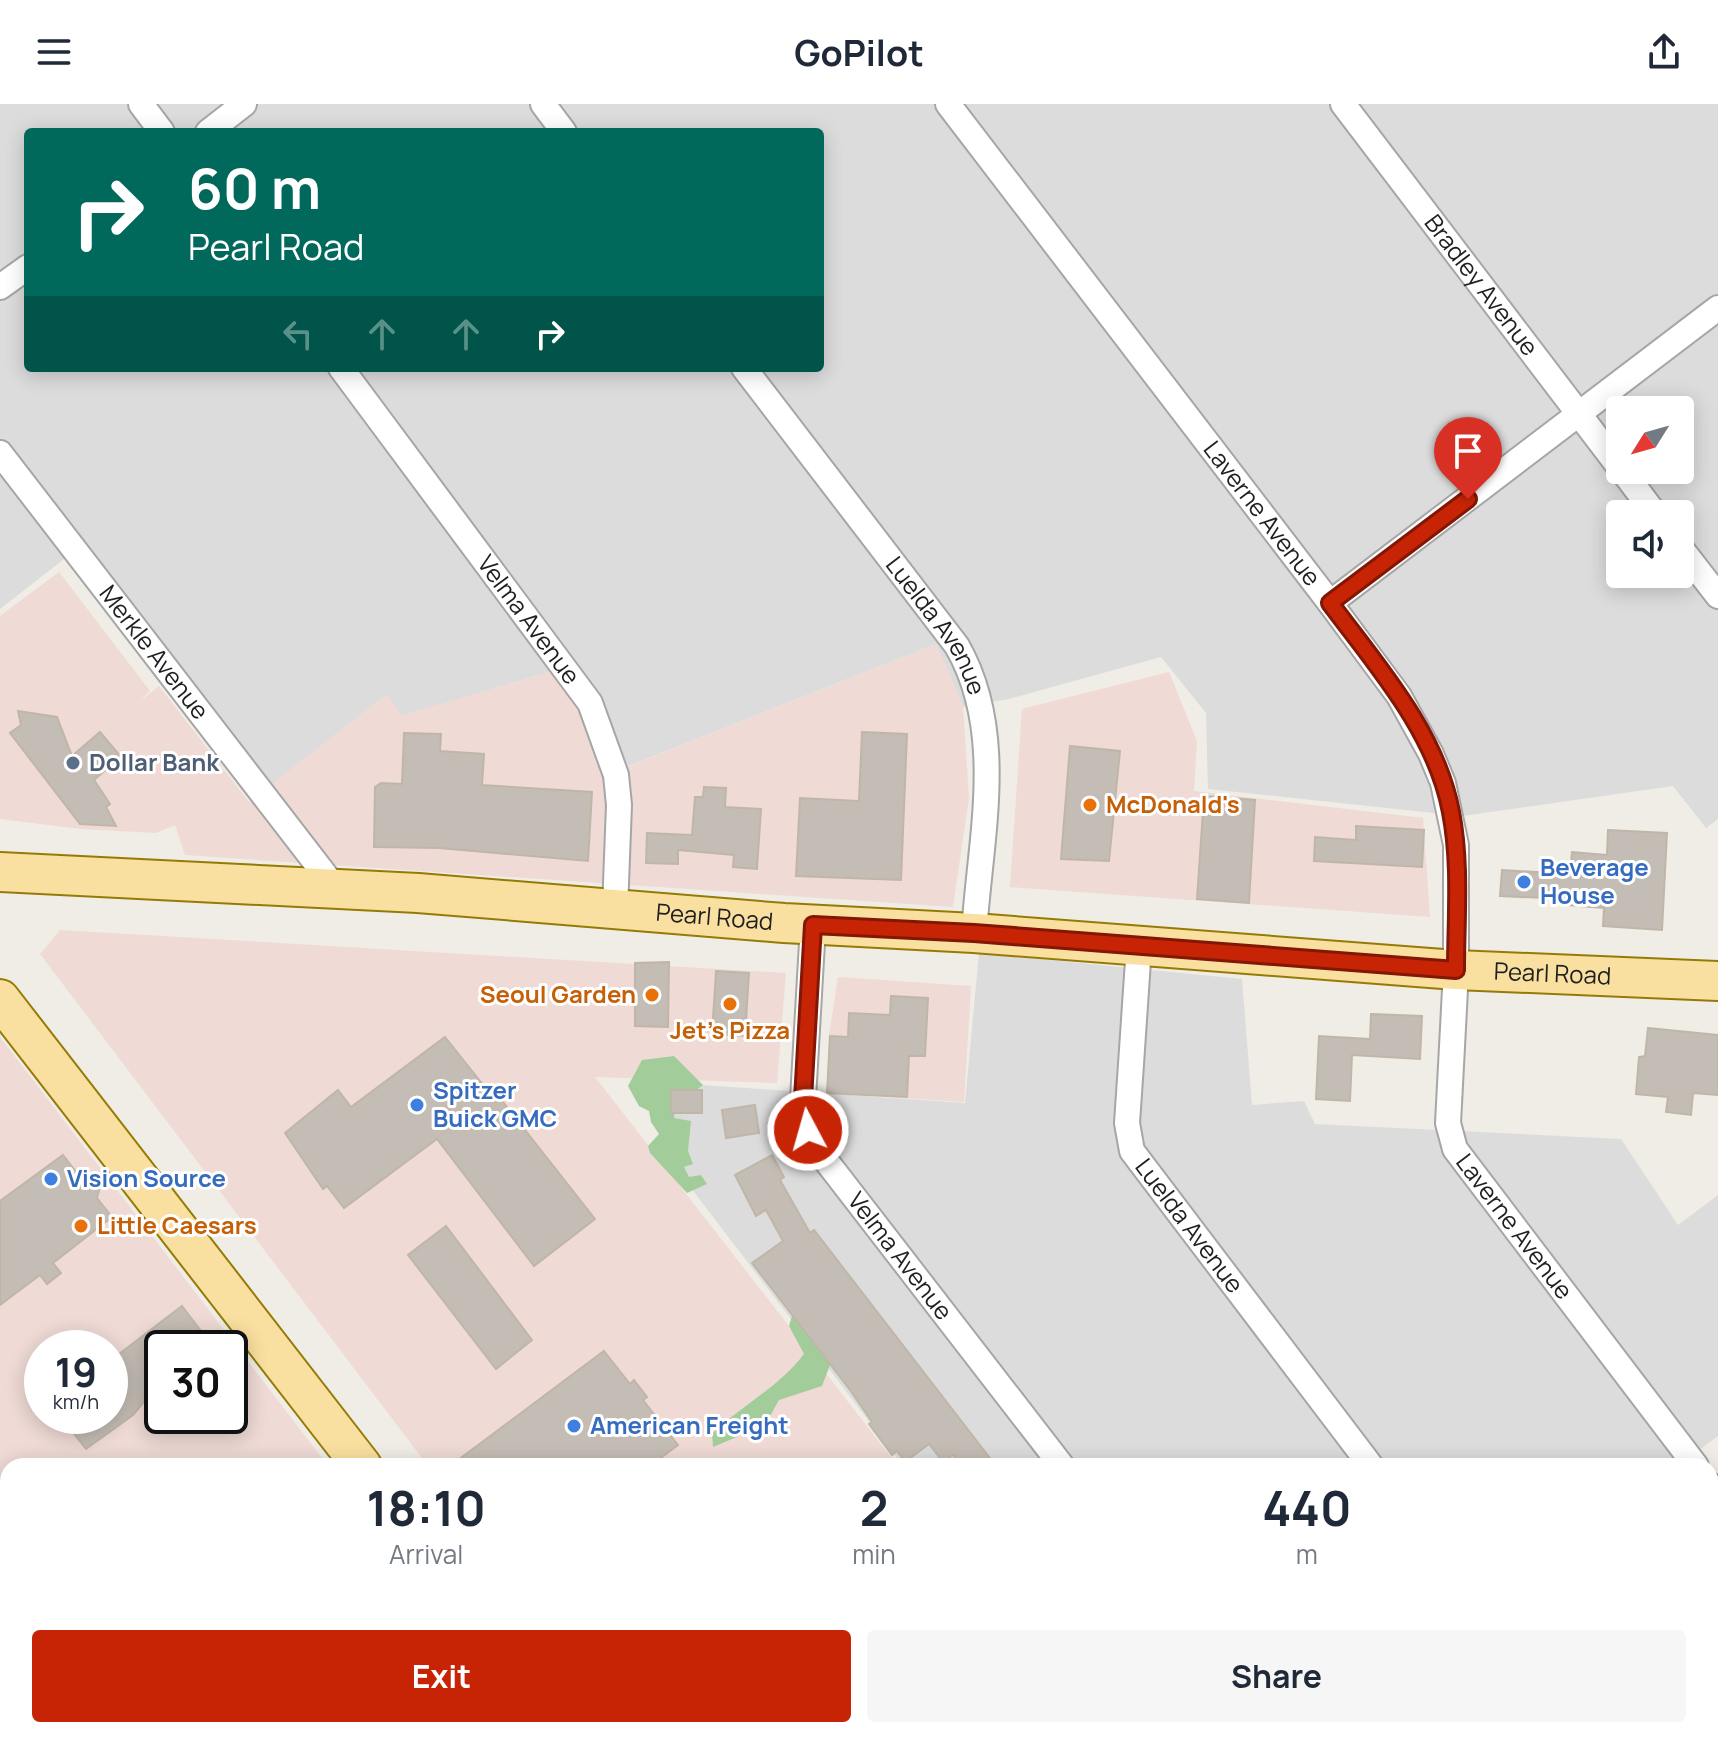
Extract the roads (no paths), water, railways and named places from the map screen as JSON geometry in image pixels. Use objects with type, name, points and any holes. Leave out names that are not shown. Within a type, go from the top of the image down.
[{"type":"main road","name":"Pearl Road","points":[[0,872],[336,889],[1456,970],[1718,981]]},
{"type":"main road","points":[[0,999],[356,1458]]},
{"type":"street","points":[[141,104],[159,128]]},
{"type":"street","points":[[213,128],[244,104]]},
{"type":"street","points":[[543,104],[561,128]]},
{"type":"street","name":"Laverne Avenue","points":[[948,104],[1330,603],[1404,705],[1443,783],[1456,845],[1456,970],[1448,1123],[1455,1149],[1690,1458]]},
{"type":"street","name":"Bradley Avenue","points":[[1343,104],[1606,449]]},
{"type":"street","points":[[0,287],[24,270]]},
{"type":"street","points":[[1330,603],[1718,308]]},
{"type":"street","name":"Velma Avenue","points":[[344,372],[590,703],[616,775],[619,805],[615,909]]},
{"type":"street","name":"Luelda Avenue","points":[[747,372],[957,646],[973,679],[986,734],[987,772],[974,933]]},
{"type":"street","name":"Merkle Avenue","points":[[0,453],[336,889]]},
{"type":"street","name":"Bradley Avenue","points":[[1632,484],[1644,500]]},
{"type":"street","points":[[1694,565],[1718,596]]},
{"type":"street","name":"Velma Avenue","points":[[813,925],[803,1099],[808,1130],[827,1162],[1056,1458]]},
{"type":"street","name":"Luelda Avenue","points":[[1139,946],[1127,1123],[1132,1151],[1365,1458]]},
{"type":"place","name":"Dollar Bank","points":[[73,763]]},
{"type":"place","name":"McDonald's","points":[[1090,805]]},
{"type":"place","name":"Beverage House","points":[[1524,882]]},
{"type":"place","name":"Seoul Garden","points":[[652,995]]},
{"type":"place","name":"Jet's Pizza","points":[[730,1004]]},
{"type":"place","name":"Spitzer Buick GMC","points":[[417,1105]]},
{"type":"place","name":"Vision Source","points":[[51,1179]]},
{"type":"place","name":"Little Caesars","points":[[81,1226]]},
{"type":"place","name":"American Freight","points":[[574,1426]]}]
